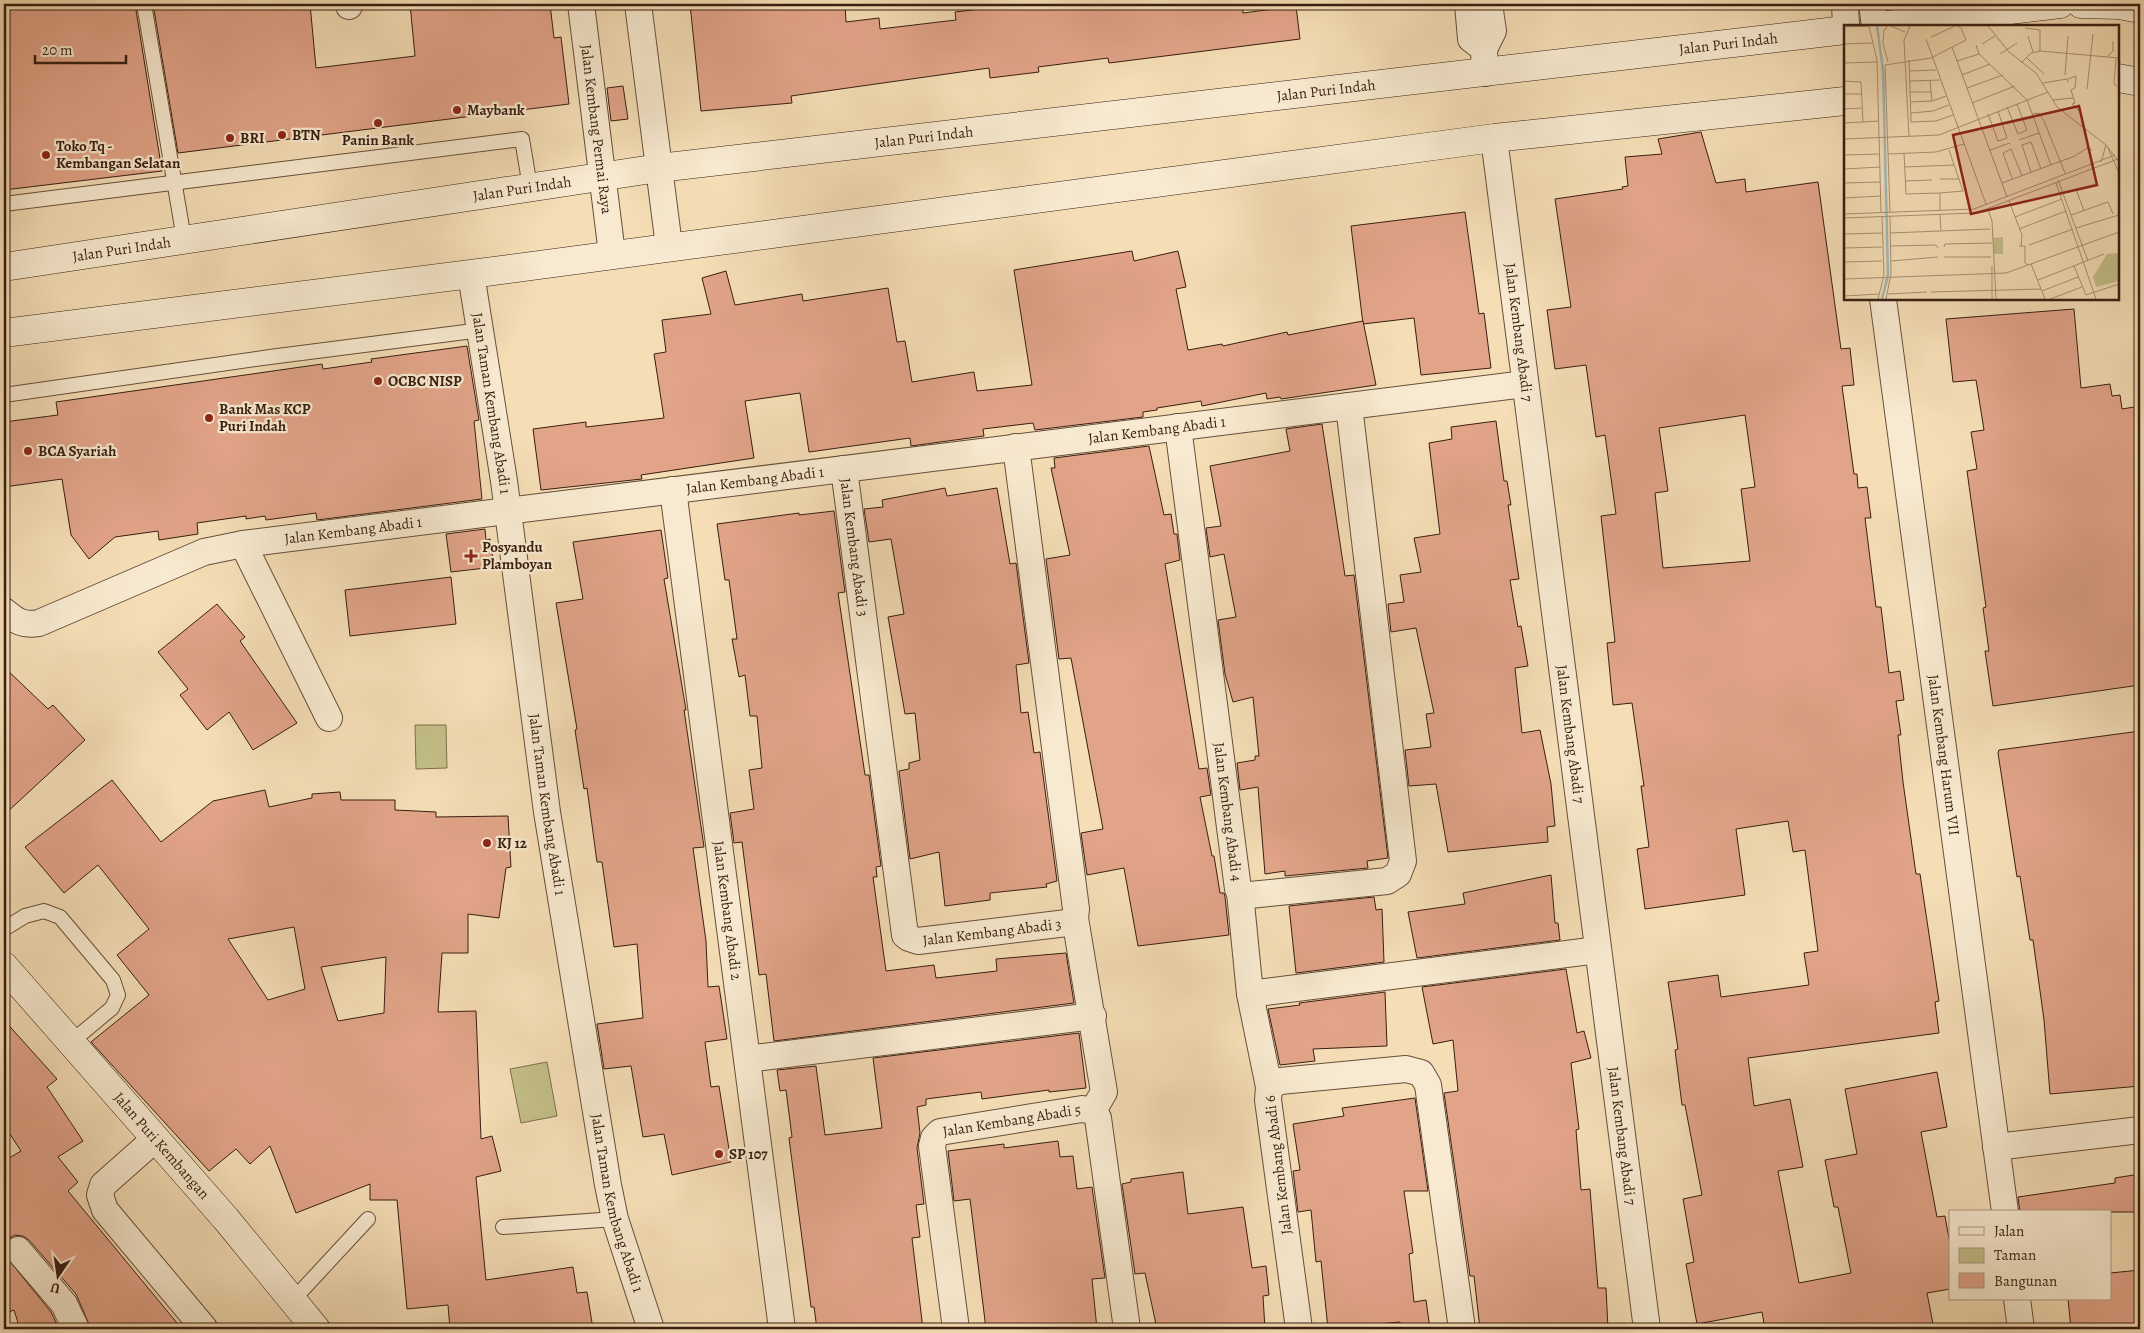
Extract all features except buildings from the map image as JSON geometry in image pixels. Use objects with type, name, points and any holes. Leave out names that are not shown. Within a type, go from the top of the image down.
[{"type":"main road","points":[[1888,25],[2060,4]]},
{"type":"main road","points":[[2081,4],[2119,5],[2140,9]]},
{"type":"main road","name":"Jalan Puri Indah","points":[[4,267],[659,168],[1485,61],[1844,30]]},
{"type":"main road","points":[[2119,78],[2140,82]]},
{"type":"main road","points":[[5,331],[471,274],[669,246],[1494,138],[1844,101]]},
{"type":"main road","name":"Jalan Puri Kembangan","points":[[4,966],[155,1139],[316,1329]]},
{"type":"street","name":"Jalan Kembang Permai Raya","points":[[580,4],[612,254]]},
{"type":"street","points":[[638,4],[669,246]]},
{"type":"street","points":[[1468,4],[1471,39],[1485,61]]},
{"type":"street","points":[[1485,61],[1493,31],[1489,4]]},
{"type":"street","points":[[1844,4],[1846,25]]},
{"type":"street","points":[[1872,4],[1875,25]]},
{"type":"street","name":"Jalan Kembang Abadi 7","points":[[1494,138],[1524,384],[1647,1329]]},
{"type":"street","name":"Jalan Taman Kembang Abadi 1","points":[[471,274],[508,511],[549,822],[608,1185],[615,1219],[651,1329]]},
{"type":"street","name":"Jalan Kembang Harum VII","points":[[1883,300],[2005,1210]]},
{"type":"street","name":"Jalan Kembang Abadi 1","points":[[4,611],[18,623],[28,625],[39,623],[204,552],[243,544],[1524,384]]},
{"type":"street","name":"Jalan Kembang Abadi 4","points":[[1178,427],[1237,884],[1240,893],[1250,895],[1387,881],[1398,874],[1404,861],[1349,406]]},
{"type":"street","name":"Jalan Kembang Abadi 3","points":[[844,469],[905,934],[909,938],[918,941],[1067,923],[1075,918],[1076,909],[1016,448]]},
{"type":"street","name":"Jalan Kembang Abadi 2","points":[[673,490],[782,1329]]},
{"type":"street","points":[[243,544],[329,718]]},
{"type":"street","points":[[1240,893],[1250,994],[1269,1087]]},
{"type":"street","points":[[1075,918],[1093,1016],[1104,1092],[1093,1111]]},
{"type":"street","points":[[1250,994],[1598,950]]},
{"type":"street","points":[[747,1059],[1093,1016]]},
{"type":"street","name":"Jalan Kembang Abadi 6","points":[[1299,1329],[1268,1100],[1269,1087],[1280,1081],[1406,1069],[1415,1070],[1425,1078],[1428,1085],[1462,1329]]},
{"type":"street","name":"Jalan Kembang Abadi 5","points":[[956,1329],[932,1146],[934,1138],[940,1132],[1082,1109],[1093,1111],[1098,1118],[1127,1329]]},
{"type":"street","points":[[1996,1147],[2140,1130]]},
{"type":"street","points":[[155,1139],[103,1185],[100,1195],[105,1210],[204,1328]]},
{"type":"street","points":[[18,1250],[64,1304],[76,1329]]},
{"type":"street","points":[[2017,1300],[2021,1329]]},
{"type":"lane","points":[[144,4],[176,183],[184,239]]},
{"type":"lane","points":[[4,204],[522,139],[530,187]]},
{"type":"lane","points":[[4,395],[270,357],[481,330]]},
{"type":"lane","points":[[4,929],[24,916],[44,911],[60,917],[113,980],[118,995],[112,1008],[70,1043]]},
{"type":"lane","points":[[293,1300],[368,1219]]},
{"type":"lane","points":[[503,1227],[615,1219]]},
{"type":"green space","points":[[415,725],[446,725],[447,768],[416,769]]},
{"type":"green space","points":[[547,1062],[557,1116],[521,1123],[510,1069]]},
{"type":"place","name":"Maybank","points":[[457,110]]},
{"type":"place","name":"Panin Bank","points":[[378,123]]},
{"type":"place","name":"BTN","points":[[282,135]]},
{"type":"place","name":"BRI","points":[[230,138]]},
{"type":"place","name":"Toko Tq - Kembangan Selatan","points":[[46,155]]},
{"type":"place","name":"OCBC NISP","points":[[378,381]]},
{"type":"place","name":"Bank Mas KCP Puri Indah","points":[[209,418]]},
{"type":"place","name":"BCA Syariah","points":[[28,451]]},
{"type":"place","name":"Posyandu Plamboyan","points":[[471,556]]},
{"type":"place","name":"KJ 12","points":[[487,843]]},
{"type":"place","name":"SP 107","points":[[719,1154]]}]
